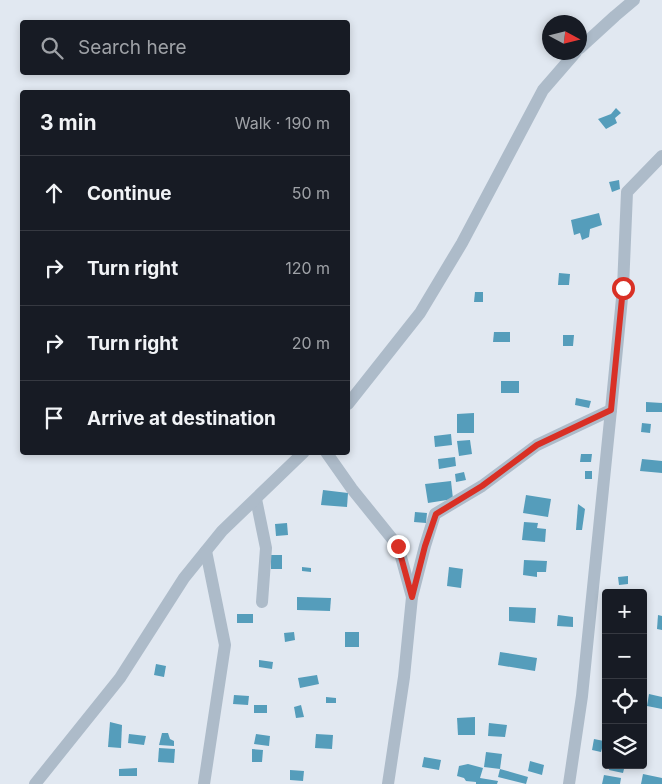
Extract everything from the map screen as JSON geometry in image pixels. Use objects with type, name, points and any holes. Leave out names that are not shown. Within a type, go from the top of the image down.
[{"type":"street","points":[[587,41],[634,0]]},
{"type":"street","points":[[350,401],[420,312],[462,243],[543,90],[569,60]]},
{"type":"street","points":[[569,784],[582,696],[623,288],[627,192],[662,156]]},
{"type":"street","points":[[388,784],[404,677],[412,597],[425,546],[436,514],[482,486],[537,445],[611,410]]},
{"type":"street","points":[[35,784],[120,678],[184,578],[222,531],[301,455]]},
{"type":"street","points":[[328,455],[352,489],[398,546],[412,597]]},
{"type":"street","points":[[256,499],[266,548],[262,602]]},
{"type":"street","points":[[204,784],[225,645],[206,551]]},
{"type":"building","points":[[616,108],[621,113],[615,118],[617,123],[606,129],[598,119],[611,114]]},
{"type":"building","points":[[619,180],[620,189],[612,192],[609,182]]},
{"type":"building","points":[[599,213],[602,225],[590,229],[589,237],[582,240],[580,233],[574,235],[571,220]]},
{"type":"building","points":[[559,273],[570,274],[569,285],[558,285]]},
{"type":"building","points":[[475,292],[483,292],[483,302],[474,302]]},
{"type":"building","points":[[494,332],[510,332],[510,342],[493,342]]},
{"type":"building","points":[[563,335],[574,335],[573,346],[563,346]]},
{"type":"building","points":[[501,381],[519,381],[519,393],[501,393]]},
{"type":"building","points":[[576,398],[591,401],[589,408],[575,405]]},
{"type":"building","points":[[646,402],[662,403],[662,412],[646,412]]},
{"type":"building","points":[[474,413],[474,433],[457,433],[457,414]]},
{"type":"building","points":[[642,423],[651,424],[650,433],[641,432]]},
{"type":"building","points":[[451,434],[452,445],[435,447],[434,436]]},
{"type":"building","points":[[470,440],[472,454],[459,456],[457,441]]},
{"type":"building","points":[[581,454],[592,454],[591,462],[580,462]]},
{"type":"building","points":[[455,457],[456,466],[439,469],[438,459]]},
{"type":"building","points":[[642,459],[662,461],[662,473],[640,471]]},
{"type":"building","points":[[585,471],[592,471],[592,479],[585,479]]},
{"type":"building","points":[[464,472],[466,480],[456,482],[455,474]]},
{"type":"building","points":[[451,481],[453,499],[428,503],[425,484]]},
{"type":"building","points":[[323,490],[348,493],[347,507],[321,505]]},
{"type":"building","points":[[526,495],[551,499],[548,517],[523,513]]},
{"type":"building","points":[[578,504],[585,509],[582,530],[576,530]]},
{"type":"building","points":[[415,512],[427,513],[426,523],[414,522]]},
{"type":"building","points":[[524,522],[538,523],[537,528],[546,529],[545,542],[522,540]]},
{"type":"building","points":[[287,523],[288,535],[276,536],[275,524]]},
{"type":"building","points":[[271,555],[282,555],[282,569],[271,569]]},
{"type":"building","points":[[524,560],[547,561],[546,572],[537,572],[537,577],[523,575]]},
{"type":"building","points":[[302,567],[311,568],[311,572],[302,571]]},
{"type":"building","points":[[449,567],[463,569],[461,588],[447,586]]},
{"type":"building","points":[[628,576],[628,584],[619,585],[618,577]]},
{"type":"building","points":[[297,597],[331,598],[330,611],[297,610]]},
{"type":"building","points":[[509,607],[536,608],[535,623],[509,621]]},
{"type":"building","points":[[237,614],[253,614],[253,623],[237,623]]},
{"type":"building","points":[[558,615],[573,617],[573,627],[557,626]]},
{"type":"building","points":[[658,615],[662,616],[662,630],[657,629]]},
{"type":"building","points":[[294,632],[295,640],[285,642],[284,633]]},
{"type":"building","points":[[345,632],[359,632],[359,647],[345,647]]},
{"type":"building","points":[[500,652],[537,658],[535,671],[498,665]]},
{"type":"building","points":[[259,660],[273,662],[272,669],[259,667]]},
{"type":"building","points":[[156,664],[166,666],[164,677],[154,675]]},
{"type":"building","points":[[317,675],[319,684],[300,688],[298,678]]},
{"type":"building","points":[[649,694],[662,697],[662,709],[647,706]]},
{"type":"building","points":[[234,695],[249,696],[248,705],[233,704]]},
{"type":"building","points":[[326,697],[336,698],[336,703],[326,703]]},
{"type":"building","points":[[254,705],[267,705],[267,713],[254,713]]},
{"type":"building","points":[[301,705],[304,717],[296,718],[294,707]]},
{"type":"building","points":[[475,717],[475,735],[458,735],[457,718]]},
{"type":"building","points":[[110,722],[122,725],[121,748],[108,747]]},
{"type":"building","points":[[489,723],[507,725],[505,737],[488,736]]},
{"type":"building","points":[[162,733],[168,733],[170,739],[174,741],[174,746],[159,745]]},
{"type":"building","points":[[129,734],[146,736],[144,745],[128,743]]},
{"type":"building","points":[[256,734],[270,736],[269,746],[254,744]]},
{"type":"building","points":[[316,734],[333,735],[332,749],[315,748]]},
{"type":"building","points":[[594,739],[602,741],[601,752],[592,750]]},
{"type":"building","points":[[159,748],[175,749],[174,763],[158,762]]},
{"type":"building","points":[[252,749],[263,750],[262,762],[252,762]]},
{"type":"building","points":[[486,752],[502,754],[500,769],[484,767]]},
{"type":"building","points":[[424,757],[441,760],[439,770],[422,767]]},
{"type":"building","points":[[530,761],[544,765],[542,775],[528,771]]},
{"type":"building","points":[[468,764],[483,768],[480,778],[498,781],[497,784],[476,784],[476,782],[466,781],[464,778],[457,776],[459,766]]},
{"type":"building","points":[[137,768],[137,776],[119,776],[119,769]]},
{"type":"building","points":[[500,769],[528,777],[526,784],[498,777]]},
{"type":"building","points":[[609,769],[624,769],[623,773]]},
{"type":"building","points":[[290,770],[304,771],[303,781],[290,780]]},
{"type":"building","points":[[643,774],[662,778],[662,784],[641,784]]},
{"type":"building","points":[[604,775],[621,778],[620,784],[602,784]]},
{"type":"route","points":[[398,546],[412,597],[425,546],[436,514],[482,486],[537,445],[611,410],[623,288]]}]
